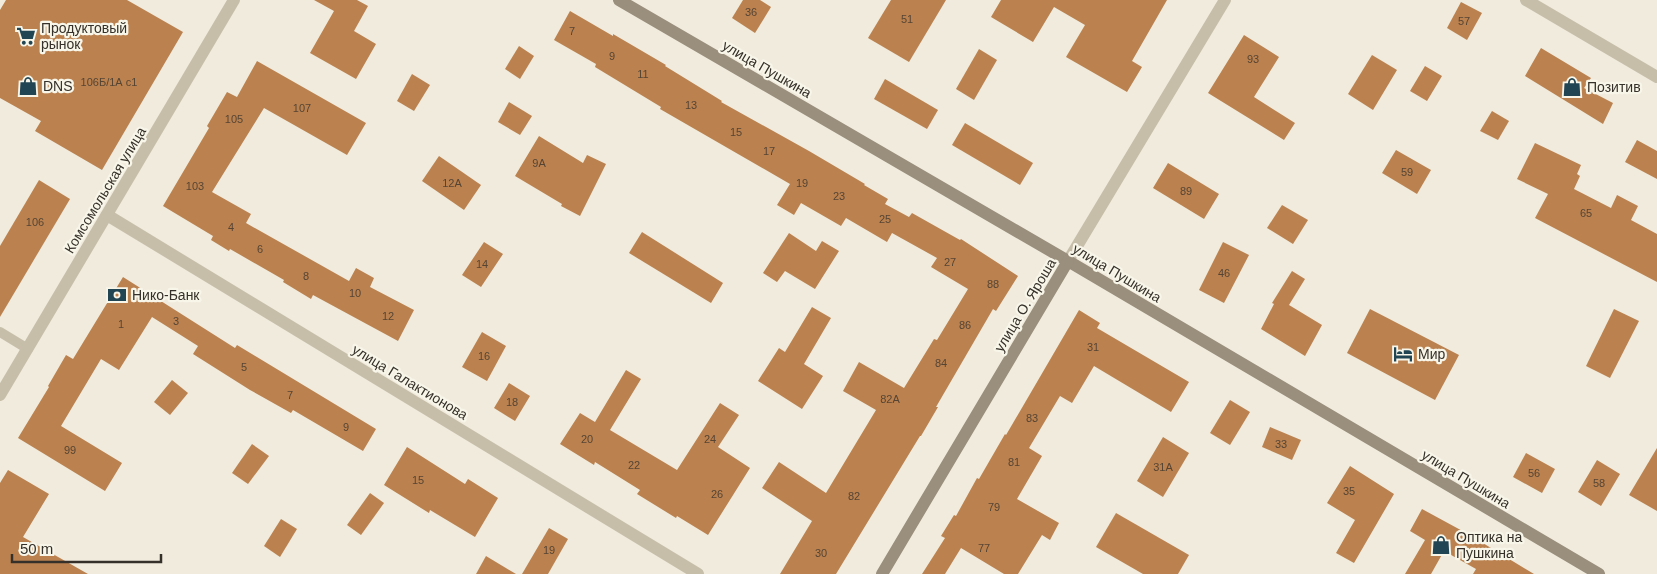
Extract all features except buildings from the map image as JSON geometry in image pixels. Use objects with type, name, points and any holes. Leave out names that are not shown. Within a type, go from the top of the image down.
[{"type":"main road","name":"улица Пушкина","points":[[619,0],[1068,261],[1599,574]]},
{"type":"main road","name":"улица О. Яроша","points":[[882,574],[1068,261]]},
{"type":"street","name":"Комсомольская улица","points":[[0,394],[234,0]]},
{"type":"street","name":"улица О. Яроша","points":[[1068,261],[1225,0]]},
{"type":"street","points":[[1526,0],[1657,77]]},
{"type":"street","name":"улица Галактионова","points":[[107,215],[698,574]]},
{"type":"lane","points":[[0,332],[28,349]]},
{"type":"place","name":"Продуктовый рынок","points":[[26,36]]},
{"type":"place","name":"DNS","points":[[28,86]]},
{"type":"place","name":"Позитив","points":[[1572,87]]},
{"type":"place","name":"Нико-Банк","points":[[117,295]]},
{"type":"place","name":"Мир","points":[[1403,354]]},
{"type":"place","name":"Оптика на Пушкина","points":[[1441,545]]}]
